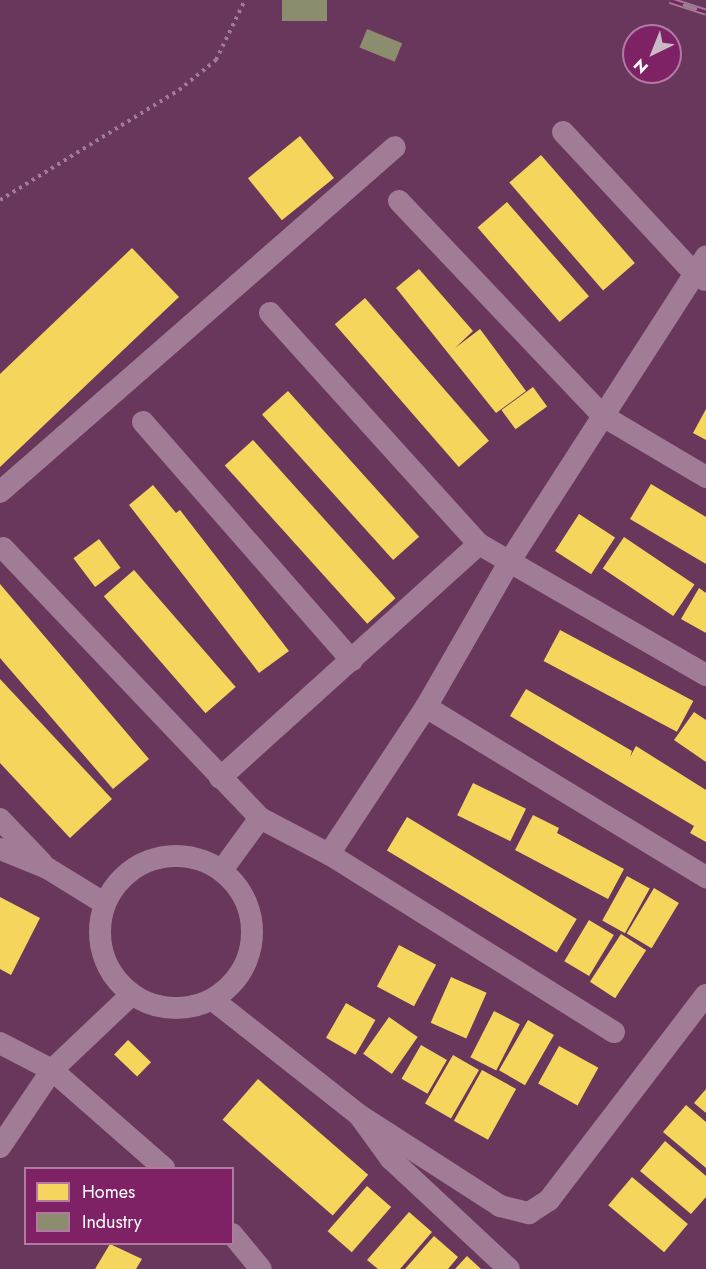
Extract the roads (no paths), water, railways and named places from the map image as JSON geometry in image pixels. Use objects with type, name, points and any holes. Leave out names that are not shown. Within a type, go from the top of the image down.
[{"type":"street","points":[[329,854],[426,707],[511,560],[603,416],[702,270],[563,132]]},
{"type":"street","points":[[0,492],[395,147]]},
{"type":"street","points":[[399,201],[603,416],[706,477]]},
{"type":"street","points":[[270,314],[479,544],[511,560],[706,675]]},
{"type":"street","points":[[143,422],[352,661]]},
{"type":"street","points":[[220,778],[479,544]]},
{"type":"street","points":[[3,548],[260,818],[329,854],[614,1032]]},
{"type":"street","points":[[426,707],[706,877]]},
{"type":"street","points":[[222,870],[260,818]]},
{"type":"street","points":[[0,819],[47,868]]},
{"type":"street","points":[[0,849],[47,868],[104,903]]},
{"type":"street","points":[[169,855],[196,858],[222,870],[242,893],[252,922],[250,953],[236,980],[213,1000],[186,1008],[157,1007],[131,995],[113,976],[102,954],[99,928],[104,903],[119,879],[150,860],[169,855]]},
{"type":"street","points":[[0,1147],[52,1070],[131,995]]},
{"type":"street","points":[[213,1000],[359,1115],[500,1206],[529,1213],[549,1200],[706,995]]},
{"type":"street","points":[[0,1042],[52,1070],[163,1167]]},
{"type":"street","points":[[359,1115],[391,1159],[509,1269]]},
{"type":"street","points":[[234,1236],[261,1269]]},
{"type":"railway","points":[[670,0],[706,12]]}]
